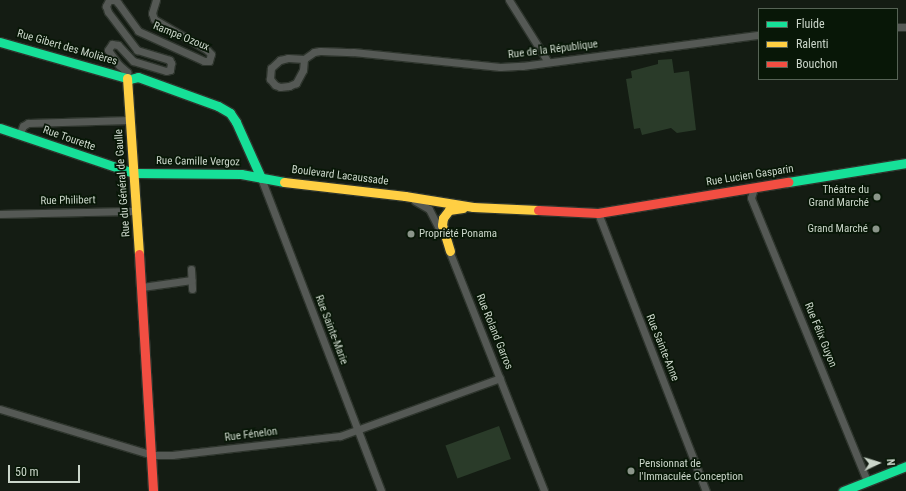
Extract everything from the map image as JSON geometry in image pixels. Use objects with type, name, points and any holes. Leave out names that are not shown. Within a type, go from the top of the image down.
[{"type":"street","name":"Rampe Ozoux","points":[[127,78],[127,72],[119,65],[108,50],[112,44],[118,45],[133,61],[166,71],[170,70],[171,63],[169,60],[137,50],[108,12],[106,6],[108,0],[114,0],[118,3],[138,31],[204,61],[210,61],[211,54],[207,50],[154,19],[152,13],[156,0]]},
{"type":"street","points":[[509,0],[548,62]]},
{"type":"street","name":"Rue de la République","points":[[304,59],[302,70],[296,82],[289,86],[280,87],[275,85],[270,79],[271,68],[280,60],[288,58],[304,59],[314,52],[320,51],[353,52],[500,67],[758,35]]},
{"type":"street","name":"Rue Gibert des Molières","points":[[0,42],[127,78]]},
{"type":"street","points":[[127,78],[138,77],[218,106],[230,113],[236,122],[261,178]]},
{"type":"street","name":"Rue du Général de Gaulle","points":[[127,78],[142,287],[153,491]]},
{"type":"street","name":"Rue Tourette","points":[[19,134],[23,126],[28,123],[130,120]]},
{"type":"street","name":"Rue Tourette","points":[[0,128],[134,173]]},
{"type":"street","name":"Rue Lucien Gasparin","points":[[598,213],[905,165]]},
{"type":"street","points":[[241,174],[249,172],[255,166]]},
{"type":"street","name":"Rue Camille Vergoz","points":[[134,173],[241,174],[261,178]]},
{"type":"street","name":"Boulevard Lacaussade","points":[[261,178],[405,196],[473,207],[598,213]]},
{"type":"street","name":"Rue Sainte-Marie","points":[[261,178],[381,491]]},
{"type":"street","name":"Rue Félix Guyon","points":[[754,188],[751,198],[871,491]]},
{"type":"street","name":"Rue Roland Garros","points":[[405,196],[429,209],[450,251],[544,491]]},
{"type":"street","points":[[450,251],[442,225],[443,218],[449,210],[473,207]]},
{"type":"street","name":"Rue Philibert","points":[[0,214],[137,211]]},
{"type":"street","name":"Rue Sainte-Anne","points":[[598,213],[706,491]]},
{"type":"street","points":[[191,268],[192,289]]},
{"type":"street","points":[[142,287],[192,280]]},
{"type":"street","name":"Rue Fénelon","points":[[0,409],[152,455],[172,455],[340,436],[500,378]]},
{"type":"street","points":[[843,491],[906,466]]},
{"type":"green space","points":[[672,59],[674,73],[689,71],[696,130],[677,133],[671,128],[642,135],[640,128],[634,129],[626,79],[632,78],[631,71],[658,64],[658,60]]},
{"type":"green space","points":[[499,426],[511,459],[457,478],[445,445]]},
{"type":"traffic: fast","points":[[0,42],[130,79],[138,77],[218,106],[230,113],[236,122],[261,178]]},
{"type":"traffic: fast","points":[[0,128],[134,173],[241,174],[284,182]]},
{"type":"traffic: fast","points":[[788,182],[906,163]]},
{"type":"traffic: fast","points":[[843,491],[906,466]]},
{"type":"traffic: slow","points":[[127,78],[139,254]]},
{"type":"traffic: slow","points":[[284,182],[405,196],[473,207],[538,210]]},
{"type":"traffic: slow","points":[[450,251],[442,225],[443,218],[449,210],[463,208]]},
{"type":"traffic: jam","points":[[538,210],[598,213],[788,182]]},
{"type":"traffic: jam","points":[[139,254],[153,491]]},
{"type":"place","name":"Théatre du Grand Marché","points":[[877,197]]},
{"type":"place","name":"Grand Marché","points":[[876,229]]},
{"type":"place","name":"Propriété Ponama","points":[[411,234]]},
{"type":"place","name":"Pensionnat de l'Immaculée Conception","points":[[631,471]]}]
